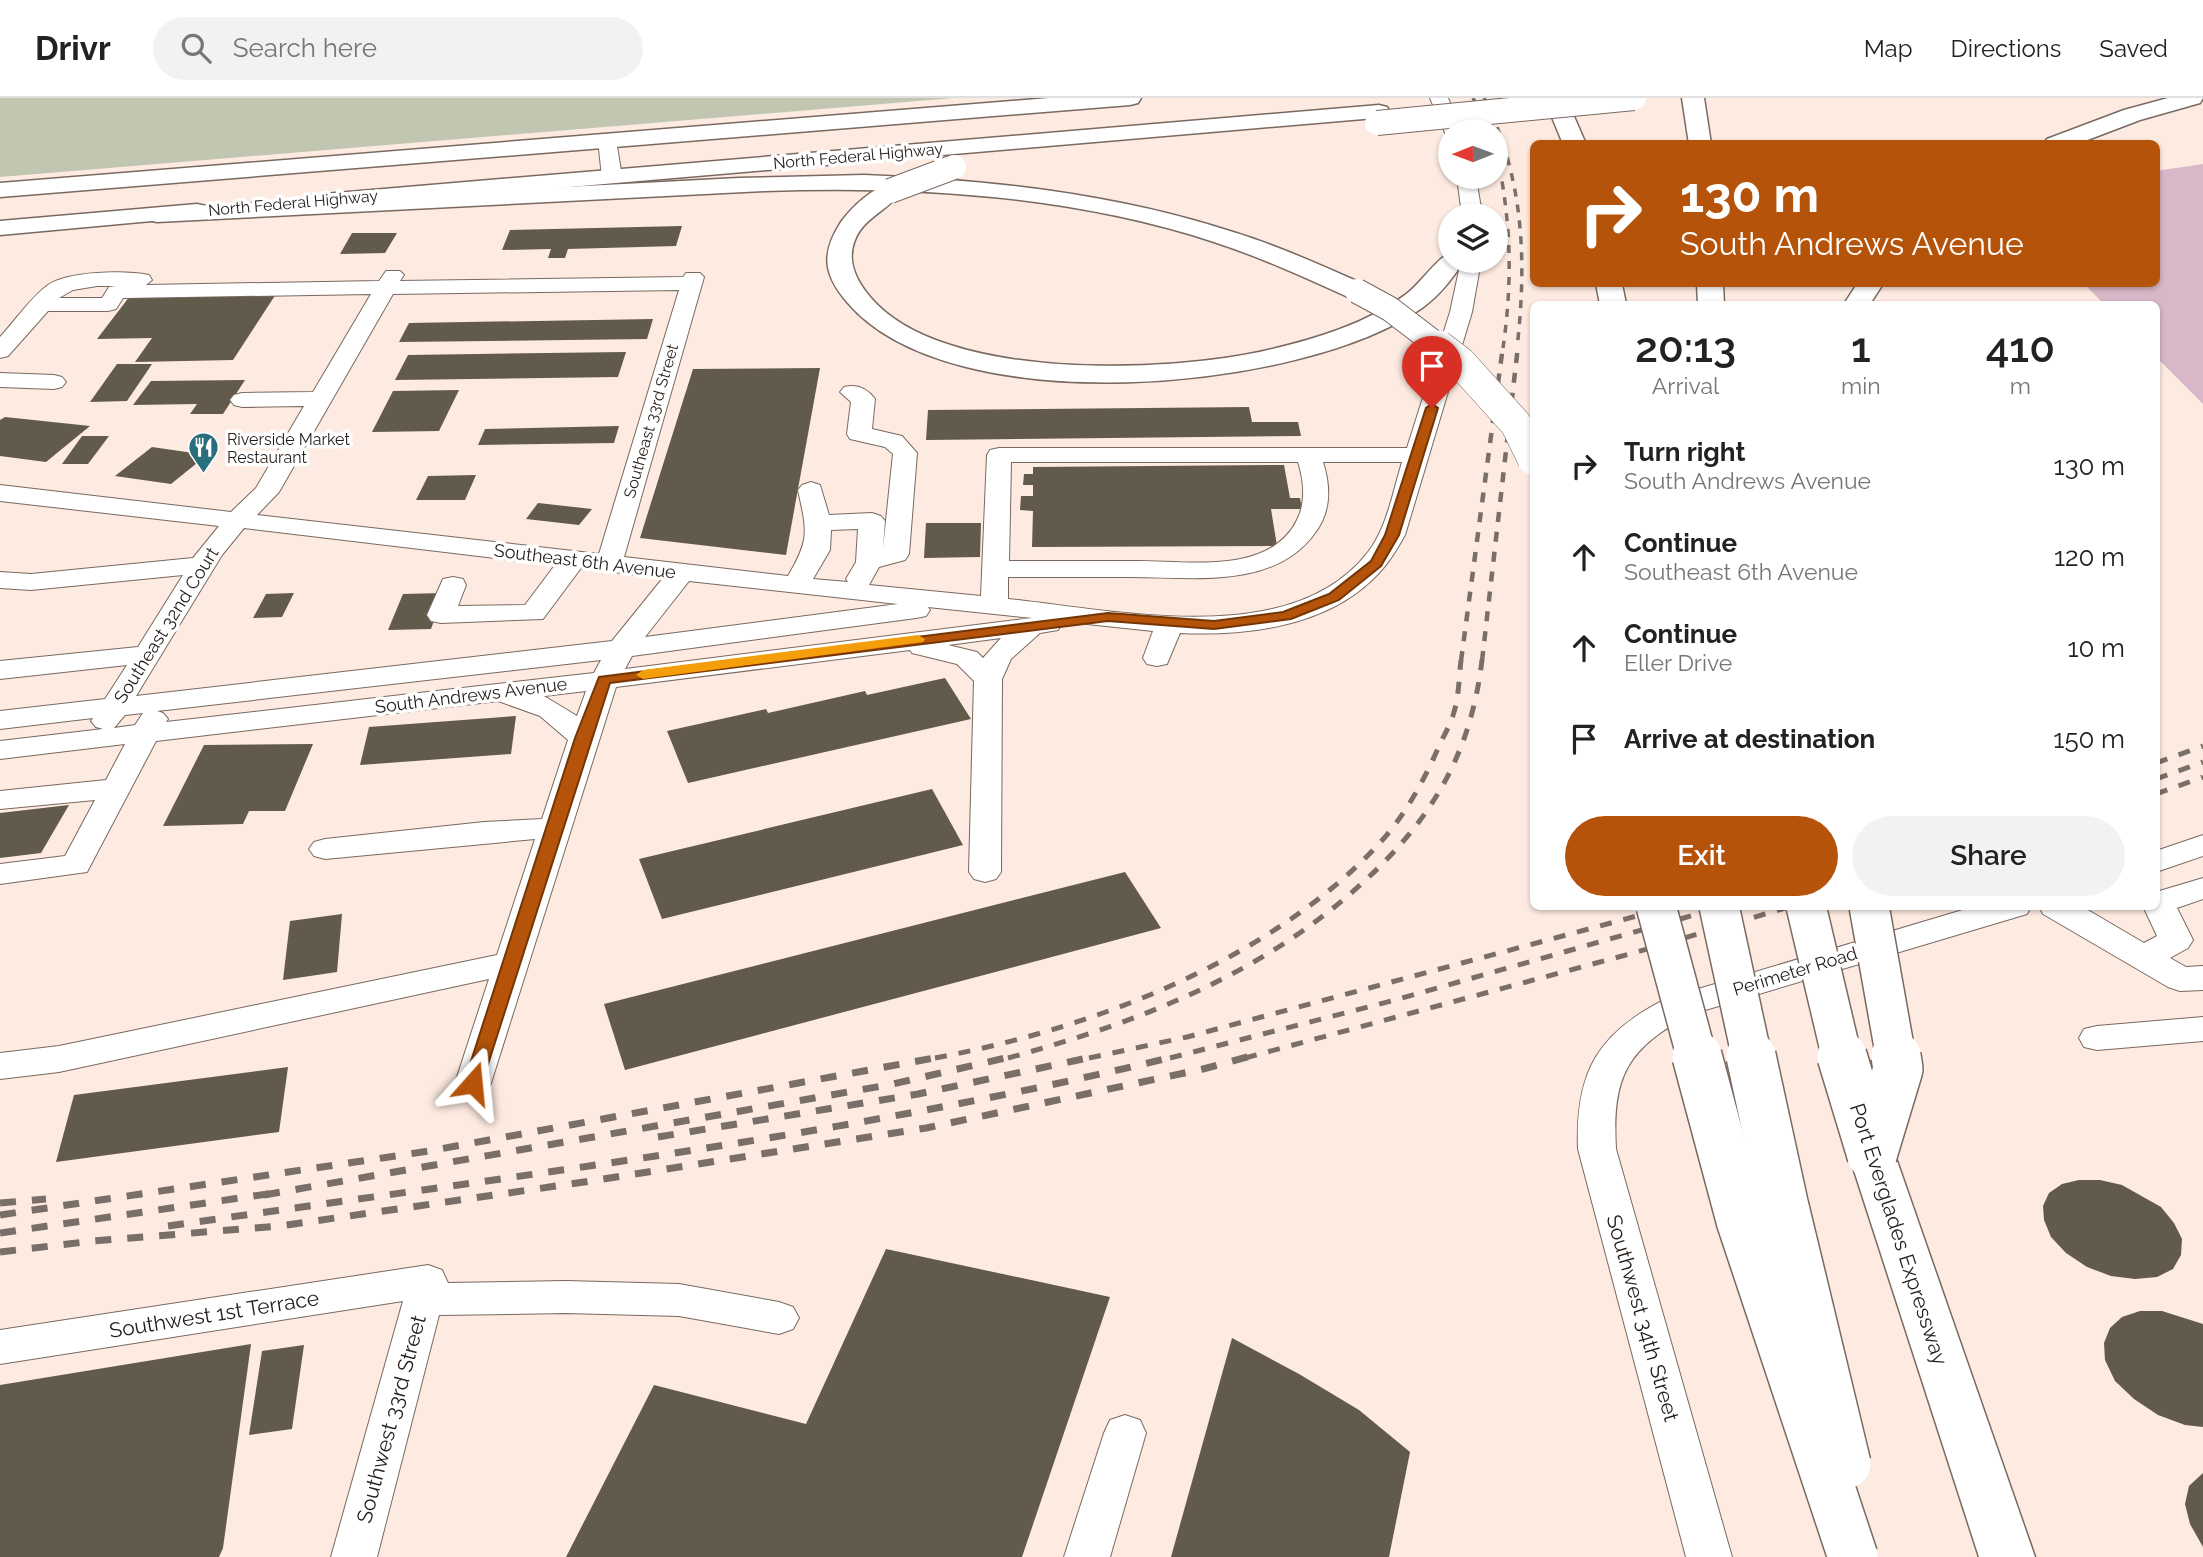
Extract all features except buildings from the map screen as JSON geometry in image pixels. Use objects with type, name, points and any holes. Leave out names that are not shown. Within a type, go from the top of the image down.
[{"type":"main road","name":"North Federal Highway","points":[[0,190],[1130,98]]},
{"type":"main road","name":"North Federal Highway","points":[[157,215],[1378,118],[1558,98]]},
{"type":"main road","points":[[1558,98],[1574,140]]},
{"type":"main road","points":[[1575,98],[1581,140]]},
{"type":"main road","points":[[1442,273],[1430,288],[1401,311],[1334,341],[1288,354],[1207,369],[1157,373],[1078,373],[1023,368],[952,354],[917,341],[871,312],[851,292],[839,271],[837,260],[840,241],[858,214],[890,191],[954,167],[1031,153],[1378,118],[1634,98]]},
{"type":"main road","points":[[1692,98],[1699,140]]},
{"type":"main road","points":[[1708,140],[1713,98]]},
{"type":"main road","points":[[2066,140],[2132,115],[2192,98]]},
{"type":"main road","points":[[0,228],[157,215],[795,183],[942,186],[1015,193],[1133,213],[1252,245],[1315,270],[1357,291],[1390,309],[1460,362],[1516,424],[1530,453]]},
{"type":"main road","points":[[1657,910],[1741,1220],[1853,1557]]},
{"type":"main road","points":[[1720,910],[1780,1189],[1868,1557]]},
{"type":"main road","name":"Port Everglades Expressway","points":[[1807,910],[1846,1073],[2007,1557]]},
{"type":"main road","points":[[1870,910],[1898,1069],[1872,1155]]},
{"type":"street","points":[[1439,98],[1448,119]]},
{"type":"street","points":[[607,140],[612,177]]},
{"type":"street","name":"Southeast 6th Avenue","points":[[0,494],[238,519],[609,565],[982,605],[1170,623],[1214,625],[1262,621],[1286,616],[1334,597],[1363,575],[1385,551],[1418,455],[1467,293],[1470,273]]},
{"type":"street","points":[[0,351],[49,297],[108,304],[117,292],[392,277]]},
{"type":"street","name":"Southeast 33rd Street","points":[[392,277],[692,280],[609,565]]},
{"type":"street","name":"Southeast 32nd Court","points":[[95,739],[202,565],[238,519],[266,492],[392,277]]},
{"type":"street","points":[[0,380],[54,382]]},
{"type":"street","points":[[852,391],[863,399],[859,433],[893,441],[905,453],[896,554],[869,562]]},
{"type":"street","points":[[242,400],[320,399]]},
{"type":"street","points":[[982,605],[996,569],[999,455],[1418,455]]},
{"type":"street","points":[[996,569],[1203,569],[1269,559],[1293,544],[1311,521],[1316,501],[1317,476],[1308,456]]},
{"type":"street","points":[[796,585],[817,550],[818,523],[811,490]]},
{"type":"street","points":[[818,523],[872,521],[869,562],[852,591]]},
{"type":"street","points":[[453,585],[441,615],[533,612],[573,560]]},
{"type":"street","points":[[0,580],[31,582],[202,565]]},
{"type":"street","points":[[473,1083],[604,680],[623,646],[681,573]]},
{"type":"street","name":"South Andrews Avenue","points":[[0,720],[518,662],[623,646],[982,605]]},
{"type":"street","name":"South Andrews Avenue","points":[[0,750],[604,680],[1108,617]]},
{"type":"street","points":[[1157,658],[1170,623]]},
{"type":"street","points":[[985,872],[988,679],[999,655],[1032,626]]},
{"type":"street","points":[[882,644],[953,653],[976,664],[988,679]]},
{"type":"street","points":[[0,670],[147,654]]},
{"type":"street","points":[[470,695],[538,702],[568,722],[583,738]]},
{"type":"street","points":[[0,874],[76,865],[162,702]]},
{"type":"street","points":[[0,800],[117,788]]},
{"type":"street","points":[[325,849],[485,832],[555,828]]},
{"type":"street","points":[[2160,861],[2203,845]]},
{"type":"street","points":[[2160,902],[2203,888]]},
{"type":"street","points":[[2144,958],[2176,940],[2160,907]]},
{"type":"street","name":"Perimeter Road","points":[[1602,1077],[1624,1041],[1657,1016],[1680,1006],[2001,910]]},
{"type":"street","points":[[2062,910],[2180,979],[2203,978]]},
{"type":"street","points":[[0,1066],[59,1059],[511,963]]},
{"type":"street","points":[[2096,1038],[2203,1029]]},
{"type":"street","name":"Southwest 34th Street","points":[[1602,1077],[1595,1098],[1597,1149],[1709,1557]]},
{"type":"street","name":"Southwest 1st Terrace","points":[[0,1347],[426,1290],[679,1300],[779,1318]]},
{"type":"street","name":"Southwest 33rd Street","points":[[354,1557],[426,1290]]},
{"type":"street","points":[[1087,1557],[1125,1433]]},
{"type":"green space","points":[[0,98],[954,98],[0,177]]},
{"type":"shaded area","points":[[2203,164],[2203,404],[2160,361],[2160,301],[2101,301],[2087,287],[2160,287],[2160,170]]},
{"type":"railway","points":[[1473,98],[1484,119]]},
{"type":"railway","points":[[1484,98],[1497,128],[1515,189],[1522,283],[1517,348]]},
{"type":"railway","points":[[1503,189],[1509,273],[1503,348]]},
{"type":"railway","points":[[1461,661],[1503,346]]},
{"type":"railway","points":[[1482,661],[1518,346]]},
{"type":"railway","points":[[939,1057],[1055,1029],[1115,1009],[1174,984],[1231,956],[1284,924],[1334,887],[1378,845],[1405,811],[1420,785],[1453,716],[1461,660]]},
{"type":"railway","points":[[1008,1058],[1100,1030],[1189,995],[1273,951],[1350,894],[1401,844],[1440,790],[1467,730],[1482,660]]},
{"type":"railway","points":[[2160,762],[2203,746]]},
{"type":"railway","points":[[2160,778],[2203,762]]},
{"type":"railway","points":[[2160,793],[2203,777]]},
{"type":"railway","points":[[1089,1058],[1187,1037],[1659,910]]},
{"type":"railway","points":[[1170,1058],[1395,1000],[1712,910]]},
{"type":"railway","points":[[1245,1058],[1637,952],[1779,910]]},
{"type":"railway","points":[[939,1057],[945,1056]]},
{"type":"railway","points":[[264,1195],[893,1084],[1014,1056]]},
{"type":"railway","points":[[658,1137],[918,1094],[1097,1056]]},
{"type":"railway","points":[[168,1226],[548,1172],[801,1132],[1052,1085],[1177,1056]]},
{"type":"railway","points":[[0,1252],[93,1241],[280,1226],[584,1182],[926,1128],[1203,1069],[1251,1056]]},
{"type":"railway","points":[[0,1215],[429,1151],[939,1057]]},
{"type":"railway","points":[[935,1058],[939,1057]]},
{"type":"railway","points":[[0,1233],[274,1193]]},
{"type":"railway","points":[[0,1203],[46,1199]]},
{"type":"slow traffic","points":[[643,675],[918,639]]},
{"type":"place","name":"Riverside Market Restaurant","points":[[204,475]]},
{"type":"route","points":[[473,1083],[604,680],[1108,617],[1214,625],[1286,616],[1334,597],[1363,575],[1385,551],[1432,408]]}]
